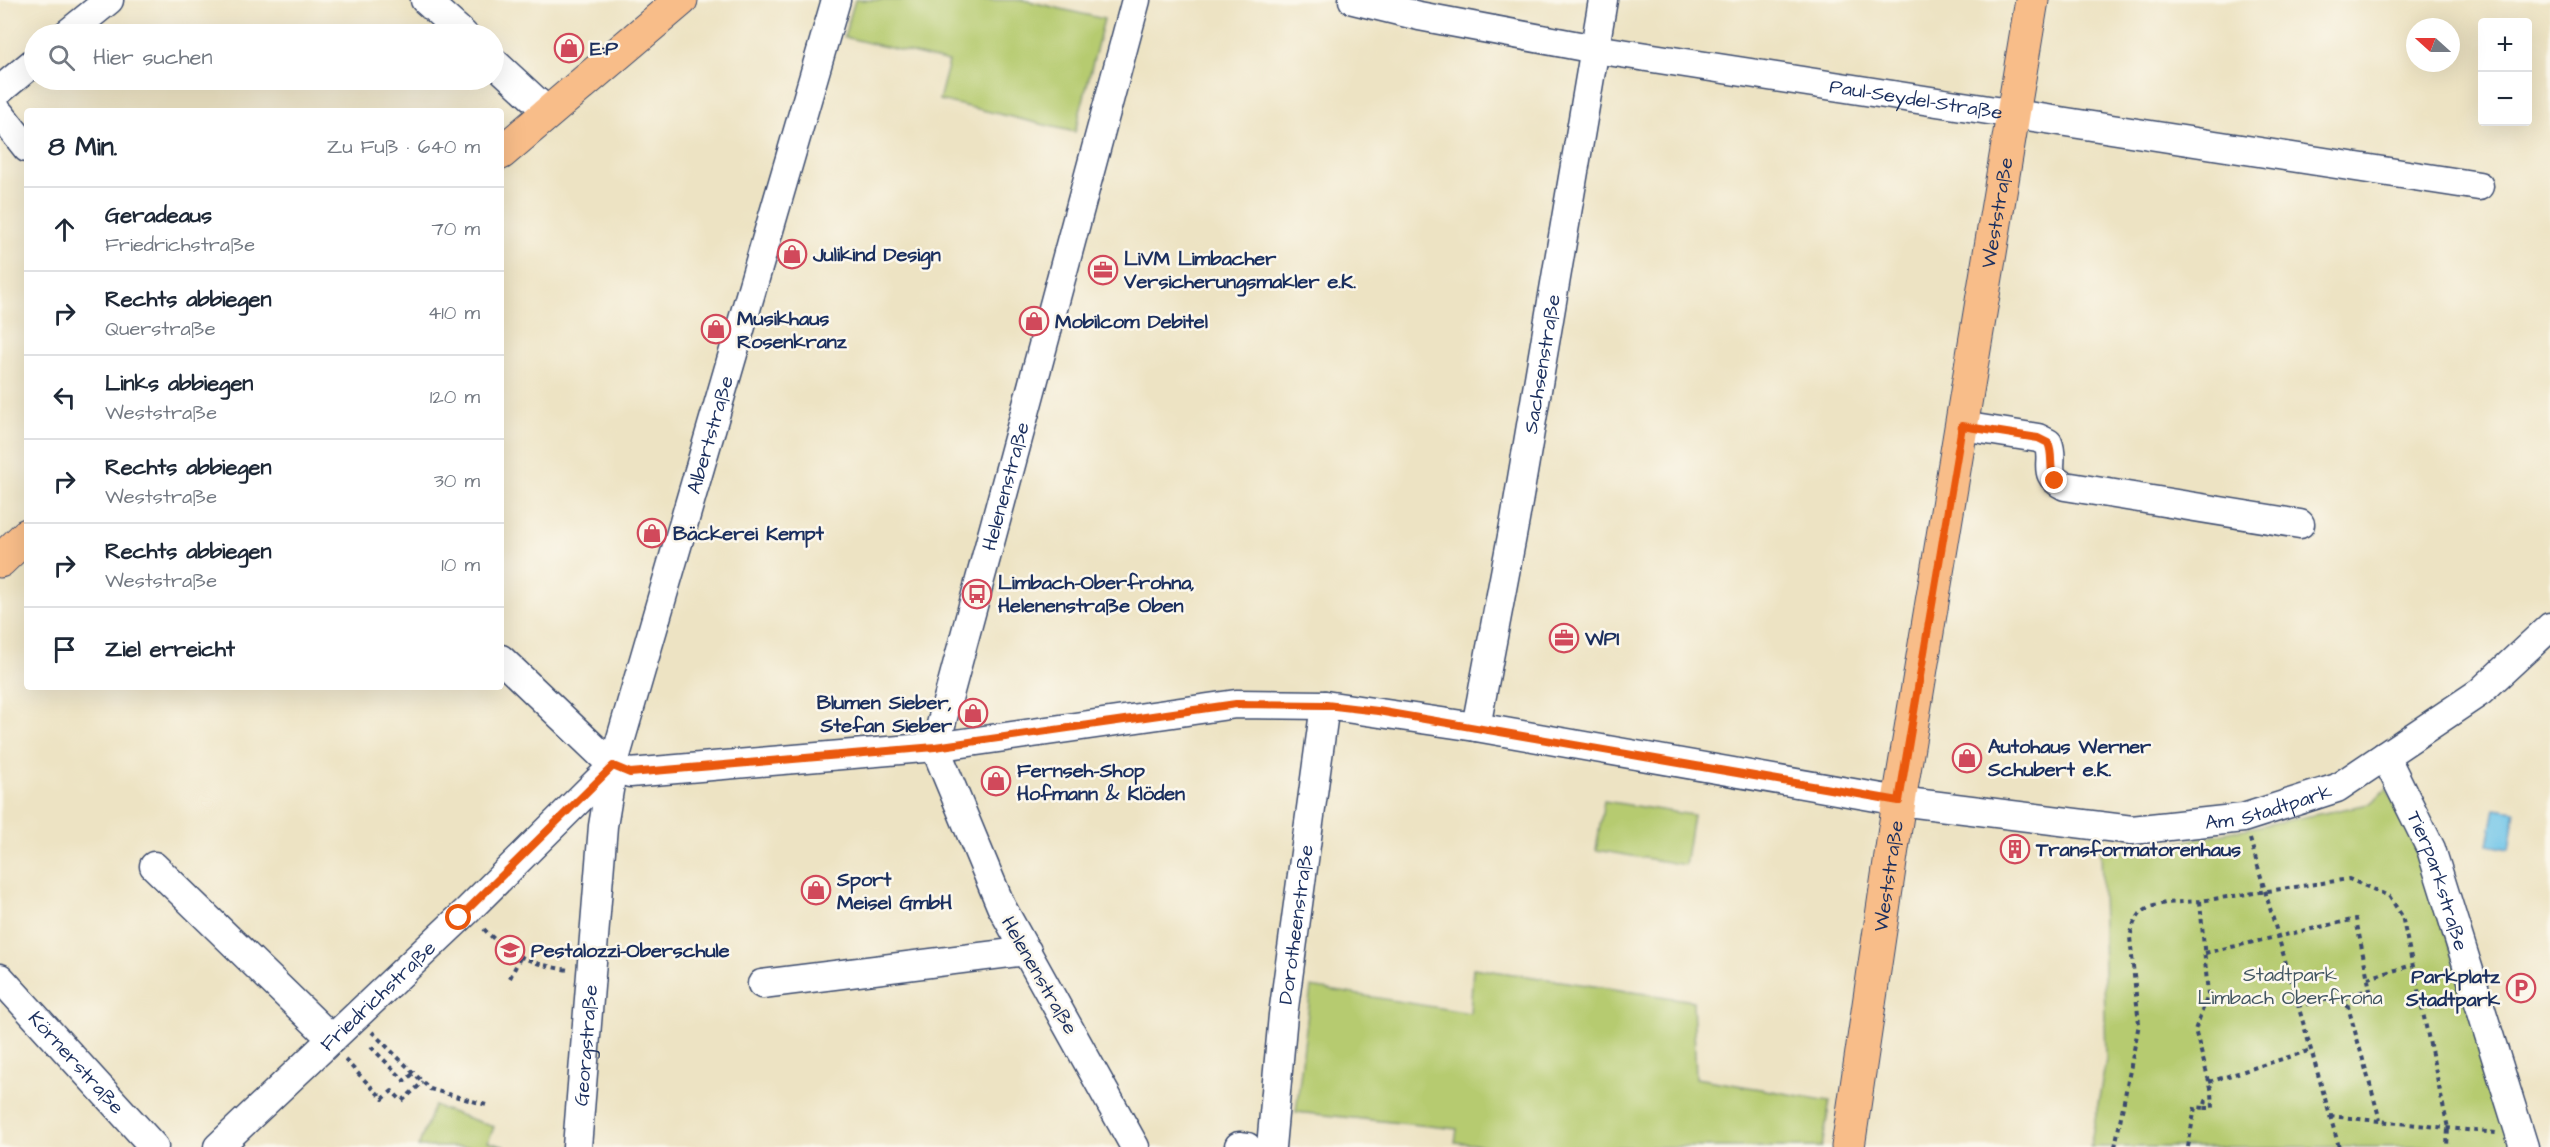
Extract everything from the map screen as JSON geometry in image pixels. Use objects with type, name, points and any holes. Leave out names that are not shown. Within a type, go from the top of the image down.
[{"type":"main road","points":[[504,150],[681,0]]},
{"type":"main road","name":"Weststraße","points":[[1848,1147],[1899,801],[1962,426],[2011,113],[2032,0]]},
{"type":"main road","points":[[0,561],[24,539]]},
{"type":"street","points":[[79,24],[109,0]]},
{"type":"street","points":[[425,0],[452,24]]},
{"type":"street","name":"Albertstraße","points":[[613,766],[836,0]]},
{"type":"street","name":"Helenenstraße","points":[[1135,1147],[1001,906],[935,747],[1136,0]]},
{"type":"street","name":"Paul-Seydel-Straße","points":[[1353,0],[1427,18],[1595,49],[2479,186]]},
{"type":"street","name":"Sachsenstraße","points":[[1476,727],[1515,520],[1603,0]]},
{"type":"street","points":[[0,90],[24,70]]},
{"type":"street","points":[[504,71],[549,113]]},
{"type":"street","points":[[0,114],[24,143]]},
{"type":"street","points":[[1962,426],[2038,438],[2048,443],[2051,450],[2049,471],[2055,481],[2065,486],[2300,524]]},
{"type":"street","name":"Am Stadtpark","points":[[613,766],[630,773],[935,747],[1236,704],[1326,705],[1476,727],[1899,801],[2132,830],[2243,818],[2337,788],[2480,692],[2550,627]]},
{"type":"street","points":[[504,662],[613,766]]},
{"type":"street","name":"Dorotheenstraße","points":[[1271,1147],[1283,1015],[1326,705]]},
{"type":"street","name":"Tierparkstraße","points":[[2385,756],[2430,849],[2522,1141]]},
{"type":"street","name":"Friedrichstraße","points":[[218,1147],[467,911],[613,766]]},
{"type":"street","name":"Georgstraße","points":[[577,1147],[603,826],[613,766]]},
{"type":"street","points":[[154,866],[330,1041]]},
{"type":"street","points":[[762,984],[1027,951]]},
{"type":"street","name":"Körnerstraße","points":[[0,978],[154,1147]]},
{"type":"path","points":[[2253,850],[2339,1147]]},
{"type":"path","points":[[2115,1147],[2139,1024],[2131,955],[2134,923],[2140,914],[2150,907],[2349,879],[2389,896],[2402,916],[2448,1128],[2447,1147]]},
{"type":"path","points":[[2188,1147],[2196,1107],[2210,1110],[2212,1102],[2195,1030],[2208,995],[2200,901]]},
{"type":"path","points":[[467,911],[501,947],[548,967]]},
{"type":"path","points":[[2205,953],[2356,918],[2370,990],[2298,1006]]},
{"type":"path","points":[[510,978],[521,956]]},
{"type":"path","points":[[2368,978],[2413,965]]},
{"type":"path","points":[[2345,996],[2380,1120]]},
{"type":"path","points":[[356,1016],[430,1089],[490,1106]]},
{"type":"path","points":[[330,1041],[383,1099],[388,1097],[392,1091],[402,1101],[423,1082]]},
{"type":"path","points":[[370,1047],[405,1081],[414,1073]]},
{"type":"path","points":[[2209,1082],[2311,1050]]},
{"type":"path","points":[[2330,1116],[2448,1128],[2522,1141]]},
{"type":"green space","points":[[855,0],[1023,0],[1104,19],[1075,132],[939,100],[949,62],[844,37]]},
{"type":"green space","name":"Stadtpark Limbach Oberfrona","points":[[2387,789],[2420,857],[2514,1147],[2090,1147],[2106,1060],[2101,847],[2130,852],[2369,804]]},
{"type":"green space","points":[[1604,801],[1693,815],[1685,865],[1596,850]]},
{"type":"green space","points":[[1473,968],[1693,1001],[1696,1078],[1830,1101],[1822,1147],[1496,1147],[1455,1142],[1457,1129],[1296,1112],[1311,987],[1470,1013]]},
{"type":"green space","points":[[434,1106],[494,1127],[488,1142],[506,1147],[418,1147]]},
{"type":"water","points":[[2495,808],[2515,811],[2509,849],[2488,845]]},
{"type":"place","name":"E:P","points":[[569,48]]},
{"type":"place","name":"Julikind Design","points":[[792,254]]},
{"type":"place","name":"LiVM Limbacher Versicherungsmakler e.K.","points":[[1103,270]]},
{"type":"place","name":"Mobilcom Debitel","points":[[1034,321]]},
{"type":"place","name":"Musikhaus Rosenkranz","points":[[716,329]]},
{"type":"place","name":"Bäckerei Kempt","points":[[652,533]]},
{"type":"place","name":"Limbach-Oberfrohna, Helenenstraße Oben","points":[[977,594]]},
{"type":"place","name":"WPI","points":[[1564,638]]},
{"type":"place","name":"Blumen Sieber, Stefan Sieber","points":[[973,713]]},
{"type":"place","name":"Autohaus Werner Schubert e.K.","points":[[1967,758]]},
{"type":"place","name":"Fernseh-Shop Hofmann & Klöden","points":[[996,781]]},
{"type":"place","name":"Transformatorenhaus","points":[[2015,849]]},
{"type":"place","name":"Sport Meisel GmbH","points":[[816,890]]},
{"type":"place","name":"Pestalozzi-Oberschule","points":[[510,950]]},
{"type":"place","name":"Parkplatz Stadtpark","points":[[2521,988]]},
{"type":"route","points":[[459,918],[613,766],[630,773],[935,747],[1236,704],[1326,705],[1378,711],[1899,801],[1962,426],[2038,438],[2048,443],[2051,450],[2049,471],[2055,481]]}]
